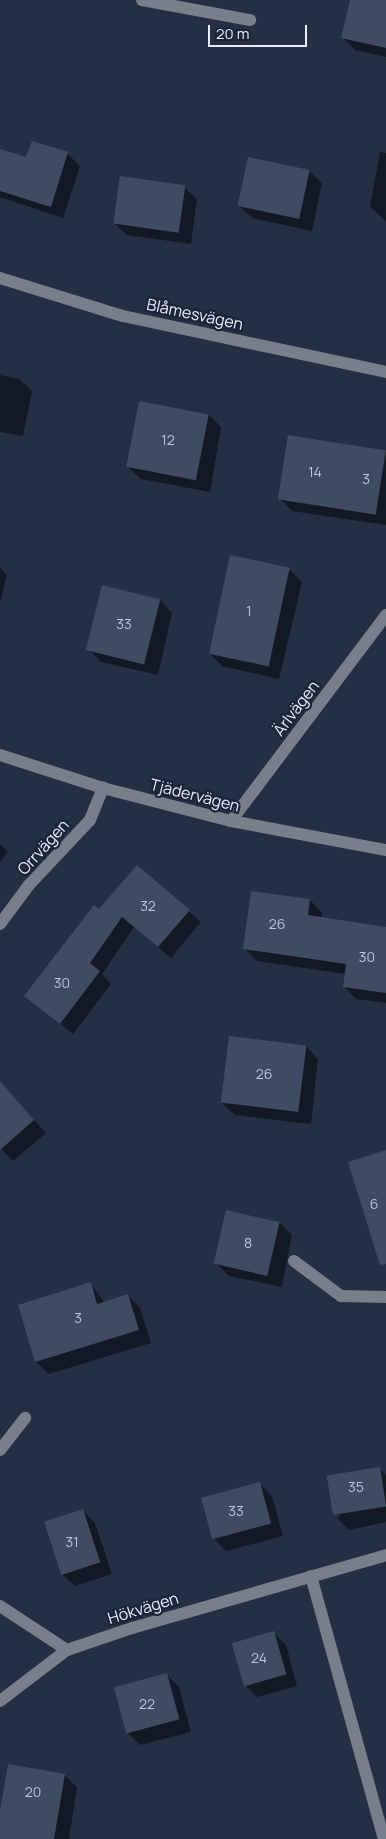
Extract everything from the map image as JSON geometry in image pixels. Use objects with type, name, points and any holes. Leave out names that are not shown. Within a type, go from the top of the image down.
[{"type":"street","points":[[142,0],[250,20]]},
{"type":"street","name":"Blåmesvägen","points":[[0,278],[124,316],[386,372]]},
{"type":"street","name":"Ärlvägen","points":[[231,821],[386,614]]},
{"type":"street","name":"Tjädervägen","points":[[0,755],[103,788],[231,821],[386,850]]},
{"type":"street","name":"Orrvägen","points":[[0,924],[29,885],[90,820],[103,788]]},
{"type":"street","points":[[294,1261],[341,1296],[386,1297]]},
{"type":"street","points":[[0,1450],[26,1418]]},
{"type":"street","name":"Hökvägen","points":[[0,1701],[67,1650],[132,1628],[386,1555]]},
{"type":"street","points":[[311,1576],[384,1839]]},
{"type":"street","points":[[0,1606],[67,1650]]},
{"type":"building","points":[[350,0],[386,0],[386,48],[341,38]]},
{"type":"building","points":[[32,141],[68,152],[51,207],[0,191],[0,149],[26,157]]},
{"type":"building","points":[[248,157],[310,170],[299,219],[238,206]]},
{"type":"building","points":[[120,176],[185,185],[179,233],[113,224]]},
{"type":"building","points":[[139,401],[209,415],[196,480],[126,467]]},
{"type":"building","points":[[288,435],[386,450],[376,515],[278,499]]},
{"type":"building","points":[[230,555],[290,568],[269,666],[209,654]]},
{"type":"building","points":[[102,585],[160,600],[144,665],[86,650]]},
{"type":"building","points":[[137,865],[190,910],[158,947],[122,917],[90,963],[100,971],[60,1024],[24,996],[94,905],[99,909]]},
{"type":"building","points":[[251,891],[310,899],[308,915],[386,927],[386,993],[343,987],[346,964],[243,949]]},
{"type":"building","points":[[229,1036],[306,1046],[298,1112],[221,1103]]},
{"type":"building","points":[[0,1081],[34,1120],[0,1150]]},
{"type":"building","points":[[386,1150],[386,1264],[380,1265],[348,1162]]},
{"type":"building","points":[[226,1210],[280,1222],[267,1276],[214,1264]]},
{"type":"building","points":[[91,1282],[97,1304],[128,1294],[139,1330],[35,1362],[18,1305]]},
{"type":"building","points":[[380,1467],[386,1507],[333,1515],[327,1475]]},
{"type":"building","points":[[260,1482],[271,1524],[212,1539],[201,1498]]},
{"type":"building","points":[[83,1509],[100,1562],[61,1575],[44,1522]]},
{"type":"building","points":[[274,1631],[286,1674],[244,1686],[232,1643]]},
{"type":"building","points":[[167,1673],[179,1719],[126,1734],[114,1687]]},
{"type":"building","points":[[8,1764],[65,1774],[54,1839],[0,1839],[0,1811]]}]
